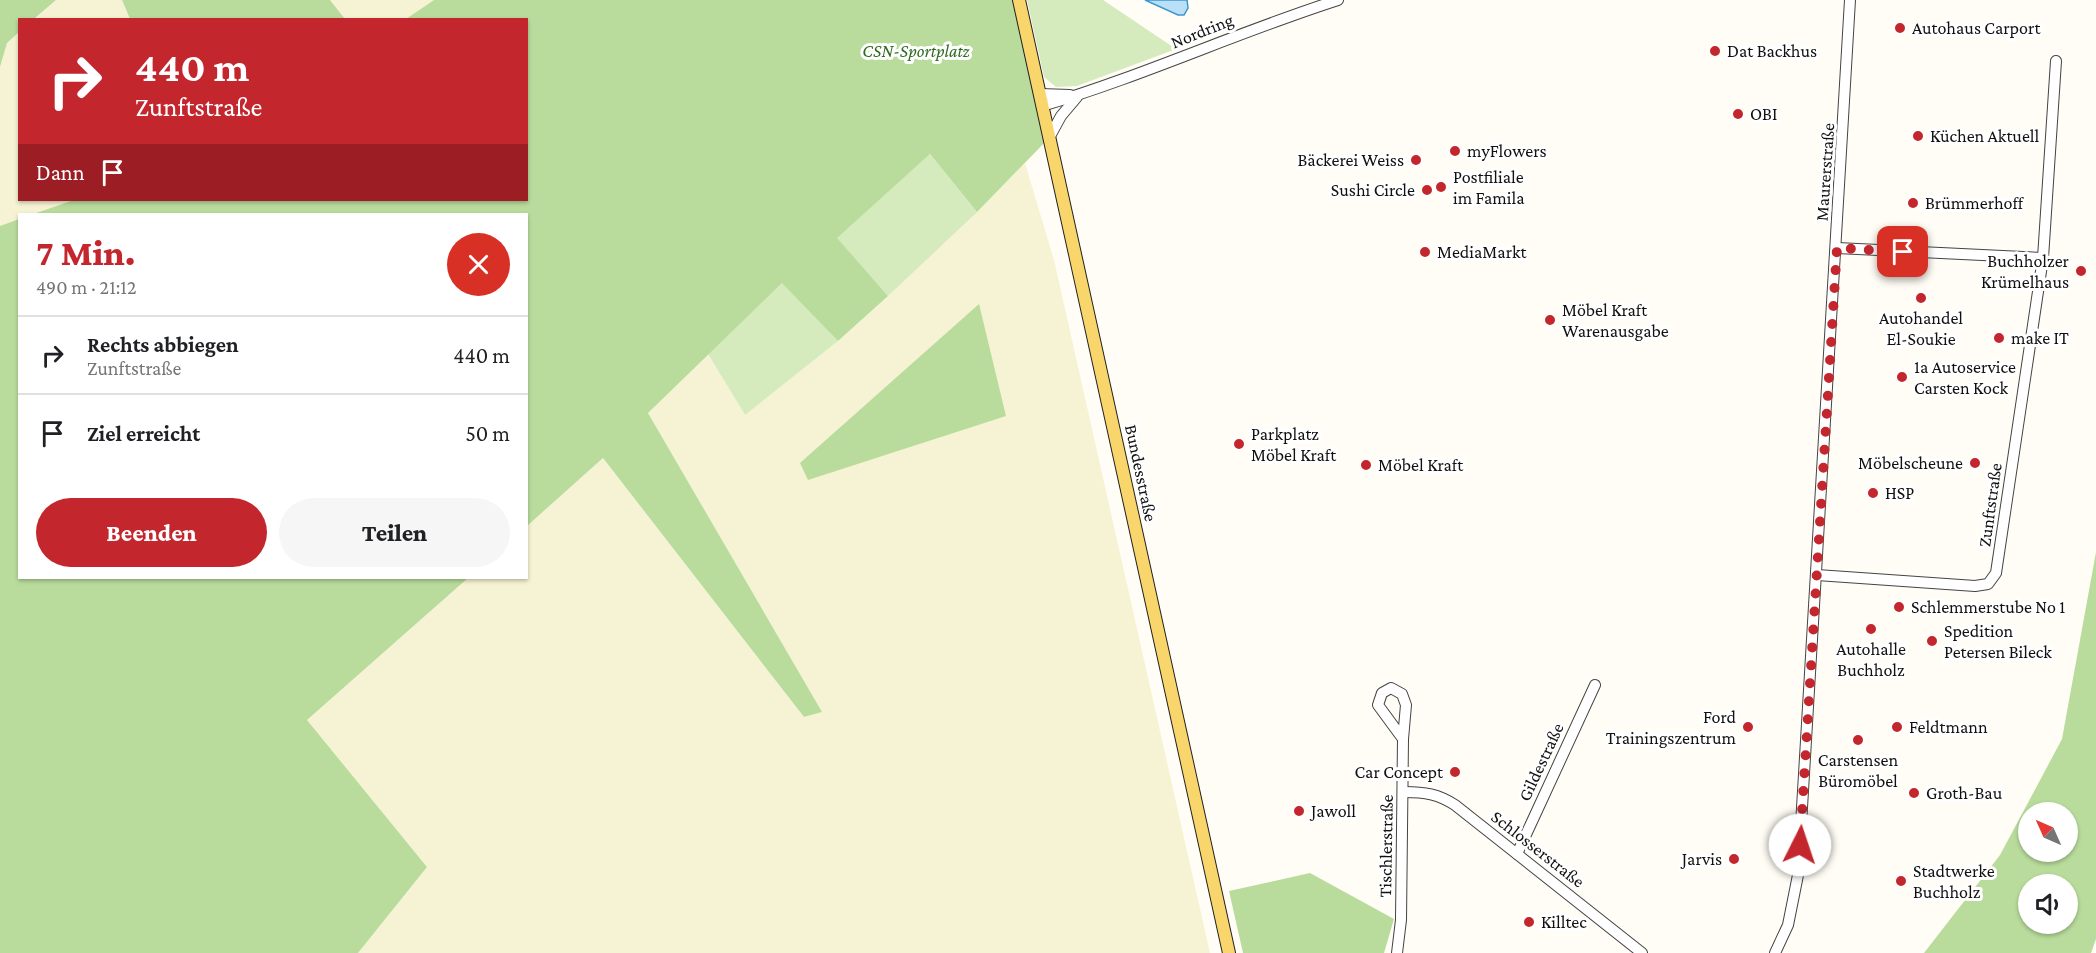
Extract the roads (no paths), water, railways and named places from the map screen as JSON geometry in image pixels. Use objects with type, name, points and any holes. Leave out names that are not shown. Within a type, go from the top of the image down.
[{"type":"main road","name":"Bundesstraße","points":[[1019,0],[1229,953]]},
{"type":"street","name":"Nordring","points":[[1041,100],[1079,95],[1129,79],[1264,24],[1338,0]]},
{"type":"street","name":"Maurerstraße","points":[[1775,953],[1788,926],[1798,875],[1850,0]]},
{"type":"street","name":"Zunftstraße","points":[[1816,575],[1975,586],[1988,584],[1996,573],[2043,258],[2056,61]]},
{"type":"street","points":[[1049,138],[1060,116],[1079,95]]},
{"type":"street","points":[[1837,248],[2043,258]]},
{"type":"street","name":"Gildestraße","points":[[1517,854],[1595,685]]},
{"type":"street","name":"Tischlerstraße","points":[[1397,953],[1401,920],[1403,739]]},
{"type":"street","name":"Schlosserstraße","points":[[1404,792],[1439,795],[1642,953]]},
{"type":"water","points":[[1145,0],[1187,0],[1188,8],[1184,15],[1178,15]]},
{"type":"place","name":"Autohaus Carport","points":[[1900,28]]},
{"type":"place","name":"Dat Backhus","points":[[1715,51]]},
{"type":"place","name":"OBI","points":[[1738,114]]},
{"type":"place","name":"Küchen Aktuell","points":[[1918,136]]},
{"type":"place","name":"myFlowers","points":[[1455,151]]},
{"type":"place","name":"Bäckerei Weiss","points":[[1416,160]]},
{"type":"place","name":"Postfiliale im Famila","points":[[1441,187]]},
{"type":"place","name":"Sushi Circle","points":[[1427,190]]},
{"type":"place","name":"Brümmerhoff","points":[[1913,203]]},
{"type":"place","name":"MediaMarkt","points":[[1425,252]]},
{"type":"place","name":"Buchholzer Krümelhaus","points":[[2081,271]]},
{"type":"place","name":"Autohandel El-Soukie","points":[[1921,298]]},
{"type":"place","name":"Möbel Kraft Warenausgabe","points":[[1550,320]]},
{"type":"place","name":"make IT","points":[[1999,338]]},
{"type":"place","name":"1a Autoservice Carsten Kock","points":[[1902,377]]},
{"type":"place","name":"Parkplatz Möbel Kraft","points":[[1239,444]]},
{"type":"place","name":"Möbelscheune","points":[[1975,463]]},
{"type":"place","name":"Möbel Kraft","points":[[1366,465]]},
{"type":"place","name":"HSP","points":[[1873,493]]},
{"type":"place","name":"Schlemmerstube No 1","points":[[1899,607]]},
{"type":"place","name":"Autohalle Buchholz","points":[[1871,629]]},
{"type":"place","name":"Spedition Petersen Bileck","points":[[1932,641]]},
{"type":"place","name":"Ford Trainingszentrum","points":[[1748,727]]},
{"type":"place","name":"Feldtmann","points":[[1897,727]]},
{"type":"place","name":"Carstensen Büromöbel","points":[[1858,740]]},
{"type":"place","name":"Car Concept","points":[[1455,772]]},
{"type":"place","name":"Groth-Bau","points":[[1914,793]]},
{"type":"place","name":"Jawoll","points":[[1299,811]]},
{"type":"place","name":"Jarvis","points":[[1734,859]]},
{"type":"place","name":"Stadtwerke Buchholz","points":[[1901,881]]},
{"type":"place","name":"Killtec","points":[[1529,922]]},
{"type":"park label","name":"CSN-Sportplatz","points":[[916,51]]}]
